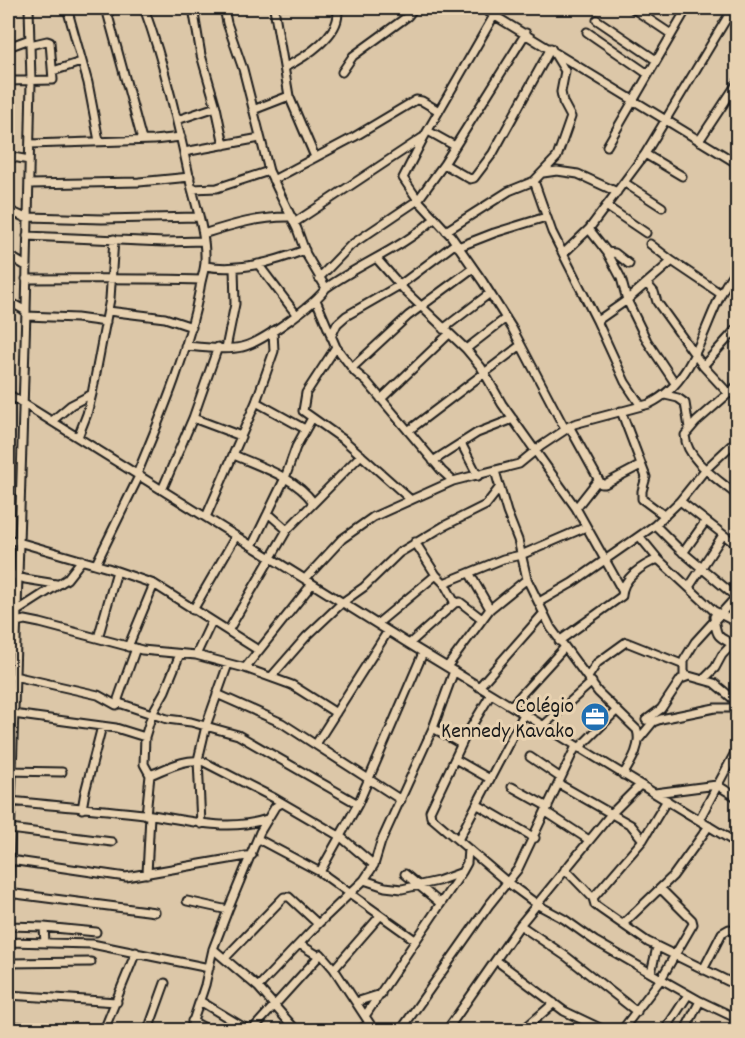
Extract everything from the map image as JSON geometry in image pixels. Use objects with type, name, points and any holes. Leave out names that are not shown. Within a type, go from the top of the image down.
[{"type":"street","points":[[8,907],[11,801],[9,771],[14,676],[11,663],[17,611],[30,144],[29,8]]},
{"type":"street","points":[[67,8],[99,141]]},
{"type":"street","points":[[106,8],[142,140]]},
{"type":"street","points":[[96,564],[138,475],[165,404],[192,327],[205,266],[203,238],[177,120],[165,72],[144,8]]},
{"type":"street","points":[[193,8],[201,55],[224,145]]},
{"type":"street","points":[[224,8],[243,69],[269,171],[305,250],[326,288]]},
{"type":"street","points":[[274,8],[289,96],[315,157]]},
{"type":"street","points":[[285,67],[328,38],[339,12],[337,8]]},
{"type":"street","points":[[342,72],[353,56],[408,16],[414,8]]},
{"type":"street","points":[[482,8],[737,163]]},
{"type":"street","points":[[632,8],[671,34]]},
{"type":"street","points":[[606,146],[687,8]]},
{"type":"street","points":[[564,253],[589,229],[625,183],[733,8]]},
{"type":"street","points":[[495,15],[474,54],[438,111],[403,178],[418,200],[457,245],[490,293],[598,480],[603,484],[641,465]]},
{"type":"street","points":[[597,20],[656,60]]},
{"type":"street","points":[[587,32],[648,74]]},
{"type":"street","points":[[319,278],[351,245],[418,200],[444,164],[526,33]]},
{"type":"street","points":[[8,47],[30,42],[50,42],[53,70],[53,80],[8,81]]},
{"type":"street","points":[[444,164],[470,179],[474,178],[493,153],[551,48]]},
{"type":"street","points":[[446,231],[508,191],[534,181],[559,154],[571,117],[563,102],[561,92],[565,71],[551,48]]},
{"type":"street","points":[[53,70],[81,62]]},
{"type":"street","points":[[699,141],[738,82]]},
{"type":"street","points":[[253,110],[289,96]]},
{"type":"street","points":[[273,180],[416,100],[438,111]]},
{"type":"street","points":[[177,120],[216,107]]},
{"type":"street","points":[[426,134],[455,146]]},
{"type":"street","points":[[27,236],[114,239],[203,238],[257,220],[293,220],[426,134]]},
{"type":"street","points":[[30,144],[181,137]]},
{"type":"street","points":[[184,152],[260,138]]},
{"type":"street","points":[[645,154],[682,176]]},
{"type":"street","points":[[8,156],[29,160]]},
{"type":"street","points":[[192,189],[217,188],[269,171]]},
{"type":"street","points":[[543,173],[557,171],[578,174],[617,192]]},
{"type":"street","points":[[29,184],[139,182],[190,177]]},
{"type":"street","points":[[534,181],[546,217],[625,382],[641,406]]},
{"type":"street","points":[[625,183],[662,207]]},
{"type":"street","points":[[606,206],[646,233]]},
{"type":"street","points":[[8,210],[28,218],[198,217]]},
{"type":"street","points":[[331,337],[337,324],[346,316],[400,285],[457,245],[546,217]]},
{"type":"street","points":[[185,346],[247,346],[273,331],[316,300],[341,276],[377,259],[410,239],[434,219]]},
{"type":"street","points":[[589,229],[607,252],[621,278],[627,300],[647,341],[675,383]]},
{"type":"street","points":[[78,437],[92,394],[108,311],[113,279],[114,239]]},
{"type":"street","points":[[650,244],[721,294]]},
{"type":"street","points":[[205,266],[234,268],[284,258],[305,250]]},
{"type":"street","points":[[607,252],[615,253],[629,264]]},
{"type":"street","points":[[8,255],[26,266]]},
{"type":"street","points":[[377,259],[400,285],[466,349],[485,373],[498,397],[576,508],[621,590],[622,596],[559,641]]},
{"type":"street","points":[[597,321],[627,300],[672,261]]},
{"type":"street","points":[[258,264],[296,314]]},
{"type":"street","points":[[305,579],[351,531],[373,517],[453,482],[519,464],[567,428],[657,400],[687,368],[721,294],[738,267]]},
{"type":"street","points":[[162,490],[222,347],[235,304],[234,268]]},
{"type":"street","points":[[352,368],[421,306],[473,268]]},
{"type":"street","points":[[26,279],[136,277],[201,280]]},
{"type":"street","points":[[646,284],[654,292],[657,302],[703,366],[729,394]]},
{"type":"street","points":[[381,399],[446,331],[490,293]]},
{"type":"street","points":[[316,300],[336,347],[453,482]]},
{"type":"street","points":[[8,301],[26,313],[106,322]]},
{"type":"street","points":[[108,311],[165,318],[192,327]]},
{"type":"street","points":[[466,349],[506,318]]},
{"type":"street","points":[[703,366],[738,327]]},
{"type":"street","points":[[206,517],[256,402],[274,351],[273,331]]},
{"type":"street","points":[[408,431],[521,345]]},
{"type":"street","points":[[336,347],[306,393],[303,411],[361,454],[411,500]]},
{"type":"street","points":[[738,385],[689,428],[685,435],[687,446],[705,470],[738,496]]},
{"type":"street","points":[[8,394],[423,653],[738,844]]},
{"type":"street","points":[[52,421],[66,408],[92,394]]},
{"type":"street","points":[[665,394],[685,403],[689,428]]},
{"type":"street","points":[[256,402],[305,429]]},
{"type":"street","points":[[621,411],[646,477],[642,499],[665,516]]},
{"type":"street","points":[[193,418],[241,436]]},
{"type":"street","points":[[252,546],[312,418]]},
{"type":"street","points":[[434,461],[477,433],[513,419]]},
{"type":"street","points":[[539,602],[572,583],[655,525],[680,501],[705,470],[737,440]]},
{"type":"street","points":[[461,443],[478,476]]},
{"type":"street","points":[[228,631],[269,557],[287,530],[361,454]]},
{"type":"street","points":[[234,455],[285,478],[313,502]]},
{"type":"street","points":[[495,471],[518,540],[528,579],[543,614],[564,648],[616,711],[637,730],[639,739]]},
{"type":"street","points":[[576,508],[598,480]]},
{"type":"street","points":[[271,677],[306,637],[399,553],[414,542],[486,505],[500,487]]},
{"type":"street","points":[[680,501],[738,546]]},
{"type":"street","points":[[268,513],[287,530]]},
{"type":"street","points":[[683,553],[705,522]]},
{"type":"street","points":[[655,525],[683,553],[736,597],[716,615],[695,642],[684,663],[684,677]]},
{"type":"street","points":[[444,583],[503,559],[521,555],[586,527]]},
{"type":"street","points":[[689,587],[723,535]]},
{"type":"street","points":[[193,610],[236,536]]},
{"type":"street","points":[[640,537],[658,559],[716,615],[738,623]]},
{"type":"street","points":[[8,539],[96,564],[154,584],[258,651]]},
{"type":"street","points":[[414,542],[444,583],[455,603]]},
{"type":"street","points":[[621,590],[626,581],[642,567],[658,559]]},
{"type":"street","points":[[8,620],[17,611],[67,579],[82,560]]},
{"type":"street","points":[[98,638],[117,571]]},
{"type":"street","points":[[8,573],[25,579],[56,584]]},
{"type":"street","points":[[377,624],[436,574]]},
{"type":"street","points":[[470,574],[490,609]]},
{"type":"street","points":[[447,667],[490,609],[528,579]]},
{"type":"street","points":[[119,703],[118,699],[132,647],[154,584]]},
{"type":"street","points":[[245,668],[312,584]]},
{"type":"street","points":[[409,644],[455,603],[460,602],[482,619]]},
{"type":"street","points":[[479,687],[543,614]]},
{"type":"street","points":[[716,615],[716,633],[720,639],[735,646]]},
{"type":"street","points":[[16,622],[25,620],[40,623],[132,647],[196,655],[245,668],[301,690],[336,713]]},
{"type":"street","points":[[196,655],[212,621]]},
{"type":"street","points":[[316,744],[388,631]]},
{"type":"street","points":[[704,679],[715,668],[722,655],[735,646],[738,638]]},
{"type":"street","points":[[543,726],[590,680],[597,663],[626,642],[684,663]]},
{"type":"street","points":[[511,706],[564,648]]},
{"type":"street","points":[[320,872],[358,804],[423,653]]},
{"type":"street","points":[[147,874],[150,775],[144,764],[145,736],[152,714],[165,691],[180,654]]},
{"type":"street","points":[[201,824],[198,760],[206,726],[228,664]]},
{"type":"street","points":[[258,987],[364,880],[433,728],[454,671]]},
{"type":"street","points":[[14,676],[98,695],[116,705],[119,703],[176,722],[191,722],[243,738],[358,804]]},
{"type":"street","points":[[622,775],[649,721],[661,709],[678,682],[684,677],[693,676],[704,679],[738,703]]},
{"type":"street","points":[[217,694],[264,714],[316,744],[401,800]]},
{"type":"street","points":[[491,694],[461,744],[429,814],[478,858],[538,905],[688,995],[738,1020],[731,1030]]},
{"type":"street","points":[[628,721],[649,721],[715,708],[738,708]]},
{"type":"street","points":[[400,1030],[518,869],[578,747],[616,711]]},
{"type":"street","points":[[13,714],[116,728],[145,736]]},
{"type":"street","points":[[458,840],[524,714]]},
{"type":"street","points":[[82,808],[102,726]]},
{"type":"street","points":[[433,728],[461,744]]},
{"type":"street","points":[[699,820],[717,786],[734,762],[738,747]]},
{"type":"street","points":[[530,757],[560,781],[633,826],[644,840]]},
{"type":"street","points":[[455,759],[490,779]]},
{"type":"street","points":[[150,775],[181,763],[198,760],[211,764],[341,837],[372,866],[376,883]]},
{"type":"street","points":[[9,771],[62,772]]},
{"type":"street","points":[[447,1030],[520,926],[611,814],[640,784]]},
{"type":"street","points":[[655,793],[717,786],[738,798]]},
{"type":"street","points":[[512,787],[590,840]]},
{"type":"street","points":[[274,798],[275,807]]},
{"type":"street","points":[[593,898],[644,840],[667,800]]},
{"type":"street","points":[[11,801],[148,815],[201,824],[244,826],[267,819]]},
{"type":"street","points":[[189,1030],[200,1001],[213,949],[228,910],[267,819],[275,807],[282,803]]},
{"type":"street","points":[[478,805],[535,838]]},
{"type":"street","points":[[623,924],[673,876],[709,826]]},
{"type":"street","points":[[10,829],[112,842]]},
{"type":"street","points":[[258,839],[320,872],[415,940]]},
{"type":"street","points":[[365,1016],[462,872],[467,863],[468,849]]},
{"type":"street","points":[[9,856],[116,876],[147,874],[252,855]]},
{"type":"street","points":[[467,863],[478,858]]},
{"type":"street","points":[[565,869],[593,898],[598,907],[623,924],[675,956],[738,986]]},
{"type":"street","points":[[364,880],[385,887],[402,889],[438,881],[462,872]]},
{"type":"street","points":[[405,874],[440,903]]},
{"type":"street","points":[[622,1030],[661,979],[693,922],[661,889]]},
{"type":"street","points":[[8,893],[155,912]]},
{"type":"street","points":[[225,958],[287,896],[318,924]]},
{"type":"street","points":[[187,902],[228,910]]},
{"type":"street","points":[[334,969],[380,916]]},
{"type":"street","points":[[8,919],[8,968]]},
{"type":"street","points":[[8,926],[96,932]]},
{"type":"street","points":[[520,926],[567,957],[637,1012]]},
{"type":"street","points":[[44,927],[45,943]]},
{"type":"street","points":[[703,970],[722,933],[729,929],[738,932]]},
{"type":"street","points":[[8,942],[92,944],[209,968]]},
{"type":"street","points":[[299,944],[319,956],[324,956],[374,1030]]},
{"type":"street","points":[[651,973],[657,946]]},
{"type":"street","points":[[213,949],[258,987],[296,1030]]},
{"type":"street","points":[[104,1030],[136,952]]},
{"type":"street","points":[[200,1001],[250,1030],[291,990],[319,956]]},
{"type":"street","points":[[496,961],[576,1017],[604,1030]]},
{"type":"street","points":[[8,963],[91,962]]},
{"type":"street","points":[[148,1030],[165,982]]},
{"type":"street","points":[[8,988],[8,996],[117,1002]]},
{"type":"street","points":[[356,1002],[381,994]]},
{"type":"street","points":[[666,1030],[688,995]]},
{"type":"street","points":[[685,1030],[700,1001]]},
{"type":"street","points":[[523,1030],[554,1002]]},
{"type":"street","points":[[192,1021],[209,1030]]},
{"type":"street","points":[[359,1030],[369,1024]]},
{"type":"street","points":[[8,1026],[52,1030]]},
{"type":"place","name":"Colégio Kennedy Kavako","points":[[595,717]]}]
